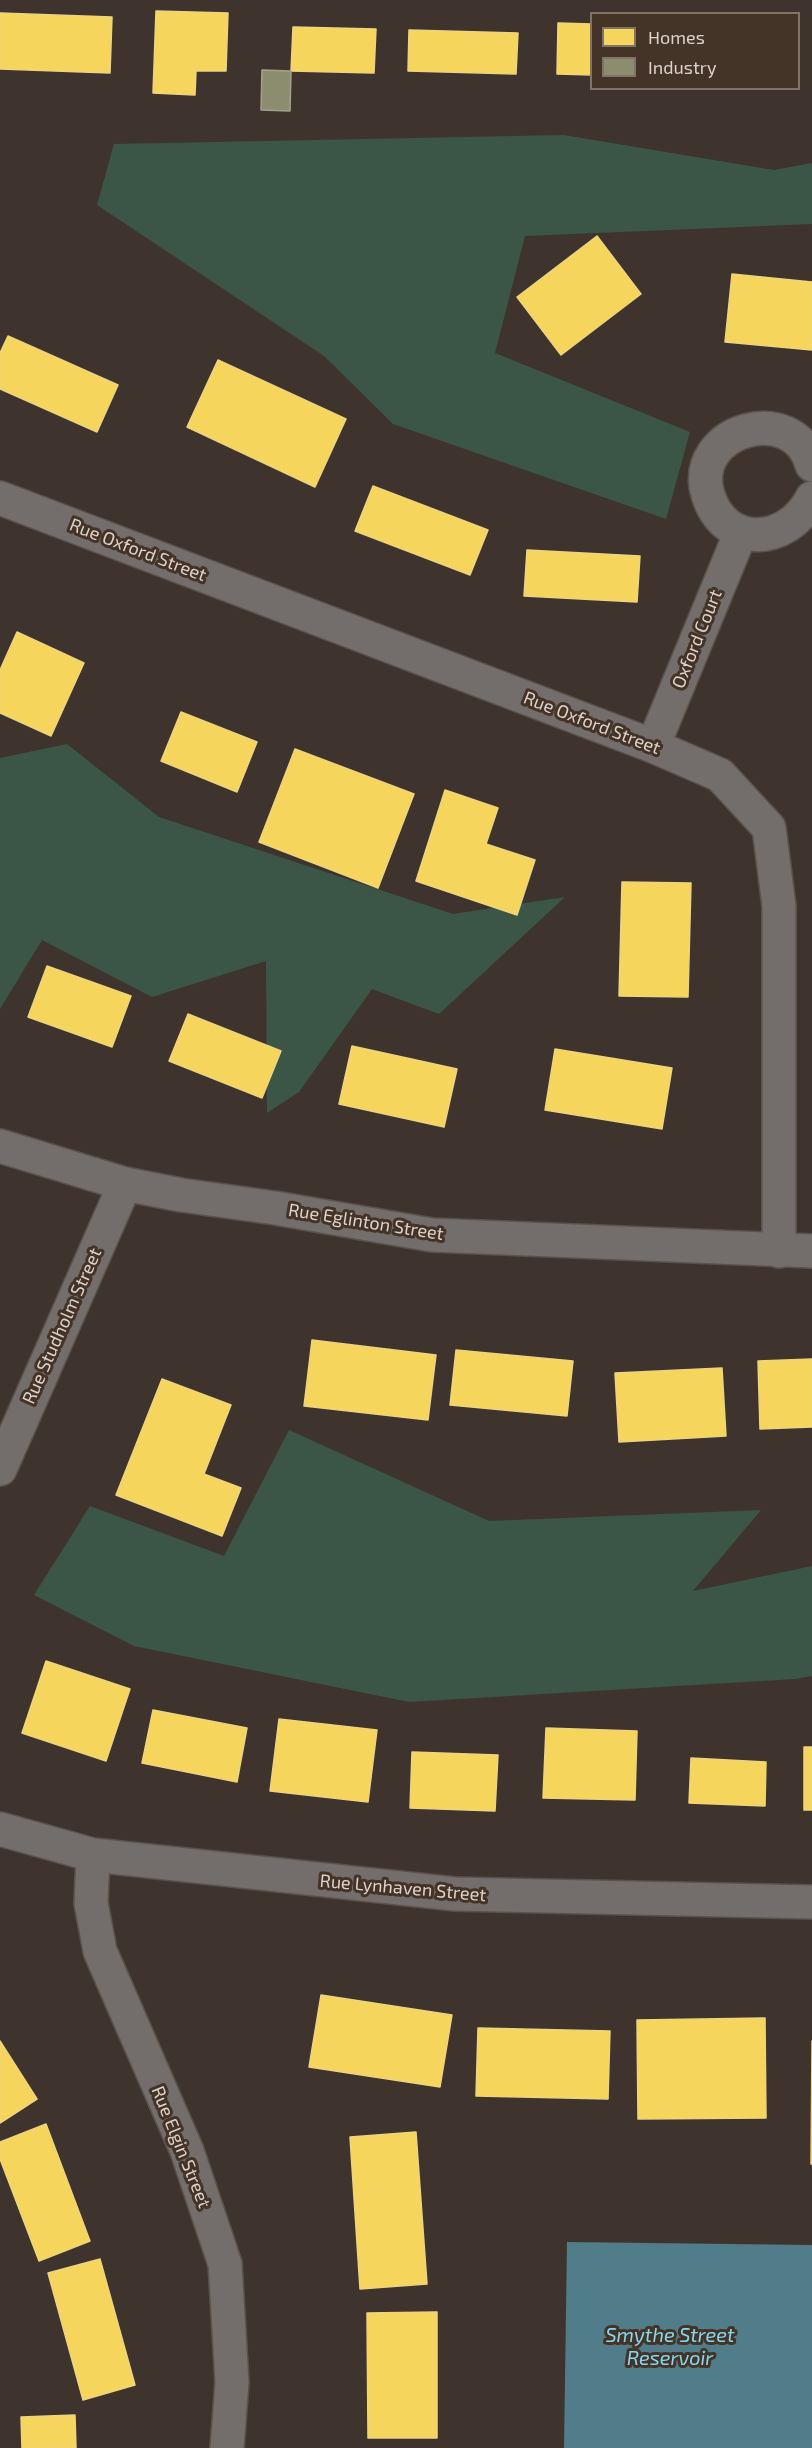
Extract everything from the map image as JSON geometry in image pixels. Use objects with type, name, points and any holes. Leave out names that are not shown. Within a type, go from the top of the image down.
[{"type":"street","points":[[812,465],[802,447],[789,435],[772,428],[754,428],[737,432],[723,443],[710,466],[707,492],[720,516],[741,531],[758,535],[776,533],[792,526],[804,513],[812,498]]},
{"type":"street","name":"Rue Oxford Street","points":[[0,498],[653,746],[720,775],[769,828],[779,906],[779,1251]]},
{"type":"street","name":"Oxford Court","points":[[653,746],[741,531]]},
{"type":"street","name":"Rue Eglinton Street","points":[[0,1146],[125,1184],[432,1235],[812,1251]]},
{"type":"street","name":"Rue Studholm Street","points":[[0,1469],[125,1184]]},
{"type":"street","name":"Rue Lynhaven Street","points":[[0,1829],[93,1855],[455,1894],[812,1902]]},
{"type":"street","name":"Rue Elgin Street","points":[[93,1855],[91,1903],[100,1951],[187,2151],[225,2264],[232,2382],[227,2448]]},
{"type":"green space","points":[[564,135],[774,170],[812,163],[812,224],[525,236],[495,353],[690,432],[666,519],[393,424],[324,356],[97,205],[114,144]]},
{"type":"green space","points":[[67,744],[159,817],[453,914],[565,897],[439,1014],[372,989],[299,1092],[267,1113],[266,961],[152,997],[42,940],[0,1009],[0,758]]},
{"type":"green space","points":[[289,1430],[489,1521],[761,1510],[693,1591],[812,1566],[812,1676],[795,1679],[409,1702],[134,1646],[34,1595],[90,1506],[224,1556]]},
{"type":"water","name":"Smythe Street Reservoir","points":[[567,2242],[812,2245],[812,2448],[564,2448]]},
{"type":"building: Homes","points":[[156,11],[228,13],[226,71],[196,71],[195,95],[153,93]]},
{"type":"building: Homes","points":[[0,13],[112,17],[110,73],[0,69]]},
{"type":"building: Homes","points":[[558,23],[590,24],[590,75],[557,74]]},
{"type":"building: Homes","points":[[293,27],[376,29],[374,73],[291,71]]},
{"type":"building: Homes","points":[[409,30],[518,33],[516,74],[408,71]]},
{"type":"building: Homes","points":[[597,236],[641,294],[561,355],[517,297]]},
{"type":"building: Homes","points":[[732,274],[812,282],[812,350],[725,342]]},
{"type":"building: Homes","points":[[8,336],[118,385],[97,432],[0,389],[0,353]]},
{"type":"building: Homes","points":[[218,360],[346,419],[315,487],[187,427]]},
{"type":"building: Homes","points":[[373,486],[488,530],[470,575],[355,531]]},
{"type":"building: Homes","points":[[527,550],[640,556],[637,602],[524,596]]},
{"type":"building: Homes","points":[[17,632],[84,663],[51,736],[0,713],[0,670]]},
{"type":"building: Homes","points":[[181,712],[257,742],[237,792],[161,761]]},
{"type":"building: Homes","points":[[295,749],[414,794],[378,888],[259,842]]},
{"type":"building: Homes","points":[[445,790],[498,808],[486,844],[535,860],[517,915],[416,881]]},
{"type":"building: Homes","points":[[622,882],[691,883],[688,997],[619,996]]},
{"type":"building: Homes","points":[[47,966],[131,996],[112,1047],[28,1017]]},
{"type":"building: Homes","points":[[188,1014],[281,1051],[262,1098],[169,1061]]},
{"type":"building: Homes","points":[[352,1046],[457,1069],[444,1127],[339,1104]]},
{"type":"building: Homes","points":[[555,1049],[672,1068],[662,1129],[545,1110]]},
{"type":"building: Homes","points":[[312,1340],[436,1355],[428,1420],[304,1406]]},
{"type":"building: Homes","points":[[456,1350],[573,1361],[567,1416],[450,1405]]},
{"type":"building: Homes","points":[[812,1359],[812,1427],[760,1429],[758,1361]]},
{"type":"building: Homes","points":[[722,1368],[726,1436],[619,1442],[615,1373]]},
{"type":"building: Homes","points":[[162,1379],[231,1405],[204,1474],[241,1488],[222,1536],[116,1495]]},
{"type":"building: Homes","points":[[46,1661],[130,1689],[106,1761],[22,1733]]},
{"type":"building: Homes","points":[[153,1710],[247,1728],[237,1782],[142,1763]]},
{"type":"building: Homes","points":[[279,1719],[377,1730],[368,1802],[270,1791]]},
{"type":"building: Homes","points":[[546,1728],[637,1731],[635,1800],[543,1798]]},
{"type":"building: Homes","points":[[804,1747],[812,1747],[812,1810],[804,1810]]},
{"type":"building: Homes","points":[[412,1752],[498,1755],[495,1811],[410,1808]]},
{"type":"building: Homes","points":[[691,1758],[766,1762],[765,1806],[689,1803]]},
{"type":"building: Homes","points":[[321,1995],[452,2015],[440,2087],[309,2067]]},
{"type":"building: Homes","points":[[765,2018],[766,2118],[638,2119],[637,2020]]},
{"type":"building: Homes","points":[[478,2028],[610,2031],[608,2099],[476,2096]]},
{"type":"building: Homes","points":[[0,2041],[37,2099],[0,2123]]},
{"type":"building: Homes","points":[[812,2041],[812,2164],[811,2164]]},
{"type":"building: Homes","points":[[46,2124],[90,2241],[39,2261],[0,2159],[0,2142]]},
{"type":"building: Homes","points":[[416,2132],[427,2284],[360,2289],[350,2137]]},
{"type":"building: Homes","points":[[100,2259],[135,2385],[83,2400],[48,2273]]},
{"type":"building: Homes","points":[[437,2312],[437,2438],[368,2438],[367,2313]]},
{"type":"building: Homes","points":[[75,2415],[76,2448],[22,2448],[21,2417]]},
{"type":"building: Industry","points":[[262,70],[291,71],[290,111],[261,110]]}]
